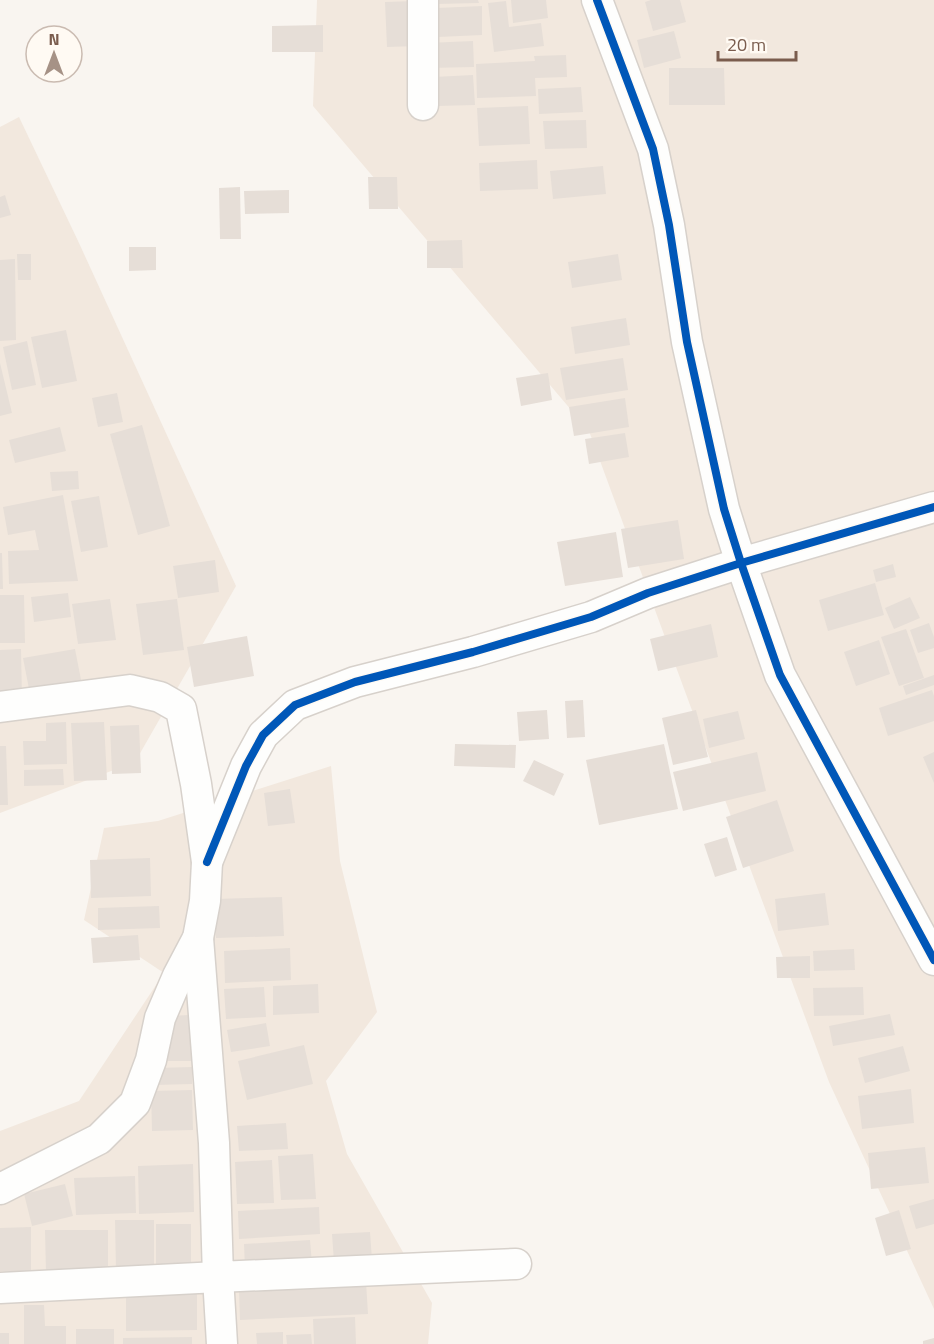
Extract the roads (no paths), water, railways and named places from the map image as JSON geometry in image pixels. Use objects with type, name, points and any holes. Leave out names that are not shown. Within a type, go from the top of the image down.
[{"type":"street","points":[[423,0],[423,105]]},
{"type":"street","points":[[597,0],[653,149],[669,225],[687,342],[724,509],[780,675],[934,960]]},
{"type":"street","points":[[207,862],[246,766],[263,735],[294,705],[355,682],[473,652],[591,617],[648,593],[741,563],[934,507]]},
{"type":"street","points":[[0,707],[130,690],[160,697],[181,709],[196,784],[207,862],[205,901],[198,938],[214,1143],[222,1344]]},
{"type":"street","points":[[0,1189],[99,1139],[135,1103],[151,1060],[160,1018],[198,938]]},
{"type":"street","points":[[0,1288],[516,1264]]}]
